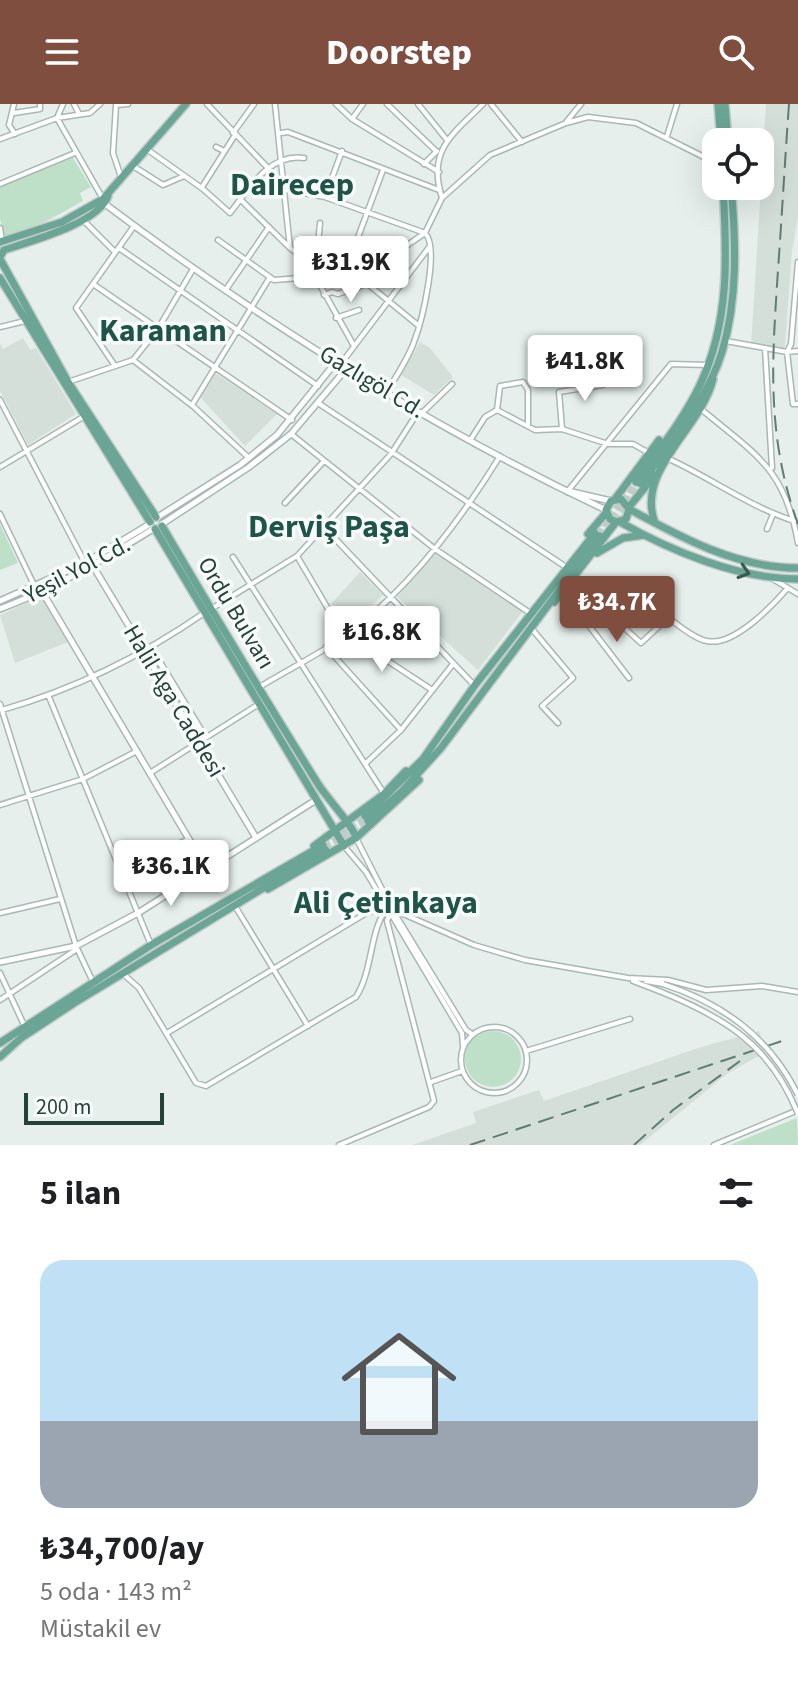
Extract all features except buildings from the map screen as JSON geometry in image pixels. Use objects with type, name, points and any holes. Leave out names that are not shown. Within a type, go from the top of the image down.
[{"type":"main road","points":[[1,250],[83,220],[105,200],[186,104]]},
{"type":"main road","points":[[718,104],[720,128]]},
{"type":"main road","points":[[725,104],[727,128]]},
{"type":"main road","points":[[1,250],[105,200]]},
{"type":"main road","points":[[637,485],[688,407],[708,365],[723,313],[727,280],[724,200]]},
{"type":"main road","points":[[590,560],[613,500],[658,471],[701,409],[724,341],[734,278],[731,200]]},
{"type":"main road","name":"Ordu Bulvarı","points":[[1,250],[68,382],[208,611],[259,704],[319,798],[344,846]]},
{"type":"main road","name":"Ordu Bulvarı","points":[[0,278],[83,417],[156,524]]},
{"type":"main road","points":[[637,485],[701,397],[718,361]]},
{"type":"main road","points":[[365,820],[402,783],[563,565],[600,533],[628,516],[649,453],[679,416],[708,365]]},
{"type":"main road","points":[[655,523],[651,504],[658,471]]},
{"type":"main road","points":[[613,500],[624,501],[629,508],[655,523],[742,561],[798,568]]},
{"type":"main road","points":[[606,512],[644,535],[736,570],[798,579]]},
{"type":"main road","points":[[530,613],[600,533]]},
{"type":"main road","points":[[0,1057],[42,1023],[326,847],[336,832],[346,825],[365,820],[401,800],[429,769],[441,748],[600,533]]},
{"type":"main road","points":[[531,627],[590,560],[623,538],[644,535]]},
{"type":"main road","name":"Ordu Bulvarı","points":[[208,611],[346,825],[355,831],[356,838]]},
{"type":"main road","points":[[0,1043],[234,895],[326,847],[344,846],[356,838],[384,794],[435,740]]},
{"type":"street","points":[[9,125],[14,104]]},
{"type":"street","points":[[14,113],[40,109],[40,104]]},
{"type":"street","points":[[57,118],[63,104]]},
{"type":"street","points":[[74,104],[79,114]]},
{"type":"street","points":[[90,104],[92,111]]},
{"type":"street","points":[[0,139],[57,118],[92,111],[100,104]]},
{"type":"street","points":[[123,179],[113,153],[115,104],[128,104]]},
{"type":"street","points":[[207,104],[267,167]]},
{"type":"street","points":[[202,188],[254,104]]},
{"type":"street","points":[[275,104],[284,160],[290,248]]},
{"type":"street","points":[[336,104],[352,119],[439,172]]},
{"type":"street","points":[[352,119],[363,104]]},
{"type":"street","points":[[387,104],[436,151]]},
{"type":"street","points":[[418,104],[447,140]]},
{"type":"street","points":[[424,164],[483,104]]},
{"type":"street","points":[[491,104],[522,142]]},
{"type":"street","points":[[566,123],[581,104]]},
{"type":"street","points":[[666,137],[677,104]]},
{"type":"street","points":[[373,288],[387,259],[425,233],[442,198],[490,155],[566,123],[588,117],[608,117],[636,123],[702,156]]},
{"type":"street","points":[[57,118],[105,200]]},
{"type":"street","points":[[0,125],[9,125]]},
{"type":"street","points":[[9,125],[15,134]]},
{"type":"street","points":[[281,133],[288,132],[342,151],[439,190]]},
{"type":"street","points":[[441,146],[439,190],[442,198]]},
{"type":"street","points":[[216,147],[224,151]]},
{"type":"street","points":[[147,150],[202,188],[230,213],[267,167],[284,160],[304,158]]},
{"type":"street","points":[[325,197],[342,151]]},
{"type":"street","points":[[0,184],[75,153]]},
{"type":"street","points":[[133,166],[163,185],[184,176]]},
{"type":"street","points":[[383,170],[354,247],[357,260],[371,267],[369,283],[373,288],[386,303],[419,326]]},
{"type":"street","points":[[287,190],[325,197],[367,211],[425,233],[431,239],[433,255],[414,344],[387,392]]},
{"type":"street","name":"Gazlıgöl Cd.","points":[[105,200],[134,226],[340,366],[606,512]]},
{"type":"street","points":[[241,200],[309,266],[354,346]]},
{"type":"street","points":[[83,220],[118,250],[318,386]]},
{"type":"street","points":[[316,265],[320,223]]},
{"type":"street","points":[[115,366],[76,308],[134,226]]},
{"type":"street","points":[[227,288],[269,227]]},
{"type":"street","points":[[0,228],[1,250]]},
{"type":"street","points":[[218,240],[270,277],[300,278],[309,266],[339,263],[339,248],[354,247],[387,259]]},
{"type":"street","points":[[156,524],[291,434],[318,403],[354,346],[430,246]]},
{"type":"street","points":[[798,262],[787,352],[791,397],[793,404],[798,404]]},
{"type":"street","points":[[68,382],[133,360],[158,329],[195,267]]},
{"type":"street","points":[[192,405],[270,277]]},
{"type":"street","points":[[324,295],[332,292],[338,294],[369,283]]},
{"type":"street","points":[[93,284],[292,420]]},
{"type":"street","points":[[336,318],[359,310]]},
{"type":"street","points":[[0,327],[26,320]]},
{"type":"street","points":[[724,341],[787,352],[798,351]]},
{"type":"street","points":[[765,348],[772,468],[794,521],[798,543]]},
{"type":"street","points":[[133,360],[192,405],[249,458]]},
{"type":"street","points":[[567,492],[671,364],[708,365]]},
{"type":"street","points":[[156,524],[249,458],[292,420],[318,386],[340,366]]},
{"type":"street","points":[[497,410],[500,386],[523,382],[529,396],[528,426]]},
{"type":"street","points":[[93,982],[60,899],[1,708],[49,697],[93,677],[144,650],[248,583],[297,556],[360,491],[421,411],[452,384]]},
{"type":"street","points":[[562,429],[559,392],[603,385]]},
{"type":"street","points":[[0,400],[85,563]]},
{"type":"street","points":[[318,403],[563,565]]},
{"type":"street","points":[[701,409],[772,468]]},
{"type":"street","points":[[497,410],[528,426],[562,429],[608,444],[633,444],[649,453]]},
{"type":"street","points":[[471,439],[485,417],[497,410]]},
{"type":"street","points":[[0,467],[83,417]]},
{"type":"street","points":[[291,434],[435,549],[530,613]]},
{"type":"street","points":[[258,688],[346,635],[389,598],[435,549],[500,456]]},
{"type":"street","points":[[669,459],[710,477],[773,514],[794,521]]},
{"type":"street","points":[[285,503],[324,461]]},
{"type":"street","name":"Gazlıgöl Cd.","points":[[567,492],[613,500]]},
{"type":"street","points":[[0,514],[35,587]]},
{"type":"street","points":[[767,529],[773,514]]},
{"type":"street","name":"Yeşil Yol Cd.","points":[[0,601],[85,563],[156,524]]},
{"type":"street","name":"Yeşil Yol Cd.","points":[[0,609],[43,593],[93,566],[156,524]]},
{"type":"street","points":[[324,527],[475,685]]},
{"type":"street","points":[[297,556],[346,635],[432,691]]},
{"type":"street","points":[[233,557],[384,794]]},
{"type":"street","name":"Halil Aga Caddesi","points":[[93,566],[255,836]]},
{"type":"street","points":[[771,577],[786,590],[798,594]]},
{"type":"street","points":[[573,581],[641,643],[668,618],[707,642],[718,640],[748,627],[786,590]]},
{"type":"street","points":[[43,593],[206,868]]},
{"type":"street","points":[[564,593],[629,678]]},
{"type":"street","points":[[531,627],[573,678],[542,706],[558,723]]},
{"type":"street","points":[[326,647],[401,730]]},
{"type":"street","points":[[366,763],[401,730],[453,664]]},
{"type":"street","points":[[49,697],[151,945]]},
{"type":"street","points":[[150,773],[259,704]]},
{"type":"street","points":[[0,805],[83,779],[137,751]]},
{"type":"street","points":[[0,1000],[77,948],[319,798]]},
{"type":"street","points":[[356,838],[389,910],[466,1030],[472,1034]]},
{"type":"street","points":[[121,870],[189,839]]},
{"type":"street","points":[[344,846],[366,872],[462,1033],[462,1071],[477,1088],[498,1093],[509,1089],[525,1073],[526,1051],[514,1032],[503,1027],[492,1026],[472,1034],[463,1046]]},
{"type":"street","points":[[0,913],[60,899]]},
{"type":"street","points":[[236,905],[308,1026]]},
{"type":"street","points":[[122,973],[139,988],[196,1083],[206,1086],[356,997],[366,978],[379,923],[389,910]]},
{"type":"street","points":[[339,1145],[429,1107],[434,1101],[387,921],[389,910]]},
{"type":"street","points":[[166,1034],[368,912],[389,910],[499,954],[663,984],[712,1002],[751,1031],[777,1058],[798,1095]]},
{"type":"street","points":[[0,962],[77,948]]},
{"type":"street","points":[[0,973],[25,1026]]},
{"type":"street","points":[[628,978],[706,1010],[746,1038],[776,1072],[798,1112],[714,1145]]},
{"type":"street","points":[[628,978],[668,980],[706,990],[762,986],[798,992]]},
{"type":"street","points":[[526,1051],[630,1019]]},
{"type":"street","points":[[430,1083],[462,1071]]},
{"type":"shaded area","points":[[766,104],[798,104],[798,218],[792,251],[785,346],[781,352],[751,347],[760,200],[774,200],[774,128],[765,128]]},
{"type":"shaded area","points":[[23,338],[30,350],[36,348],[76,414],[28,445],[0,391],[0,344],[3,349]]},
{"type":"shaded area","points":[[420,342],[430,348],[453,377],[434,395],[401,375]]},
{"type":"shaded area","points":[[215,373],[277,414],[245,446],[201,398],[204,387]]},
{"type":"shaded area","points":[[435,553],[523,611],[478,670],[397,597]]},
{"type":"shaded area","points":[[360,572],[383,595],[346,628],[331,604]]},
{"type":"shaded area","points":[[41,596],[68,642],[15,663],[0,615]]},
{"type":"shaded area","points":[[759,1031],[766,1052],[728,1073],[640,1145],[412,1145],[476,1123],[473,1112],[539,1090],[544,1101],[698,1048]]},
{"type":"green space","points":[[73,158],[91,187],[80,193],[83,201],[47,221],[5,238],[0,219],[0,186]]},
{"type":"green space","points":[[0,524],[18,563],[0,570]]},
{"type":"green space","points":[[493,1031],[513,1039],[521,1059],[513,1079],[493,1087],[473,1079],[465,1059],[473,1039]]},
{"type":"green space","points":[[797,1118],[798,1145],[730,1145]]},
{"type":"tunnel","points":[[595,533],[636,482]]},
{"type":"tunnel","points":[[600,536],[641,484]]},
{"type":"tunnel","points":[[323,845],[365,816]]},
{"type":"tunnel","points":[[326,850],[368,821]]},
{"type":"railway","points":[[789,104],[773,367],[776,429],[788,492],[798,524]]},
{"type":"railway","points":[[470,1145],[788,1039]]},
{"type":"railway","points":[[634,1145],[673,1110],[740,1061]]},
{"type":"district","name":"Dairecep","points":[[292,185]]},
{"type":"district","name":"Karaman","points":[[163,331]]},
{"type":"district","name":"Derviş Paşa","points":[[329,527]]},
{"type":"district","name":"Ali Çetinkaya","points":[[386,903]]}]
